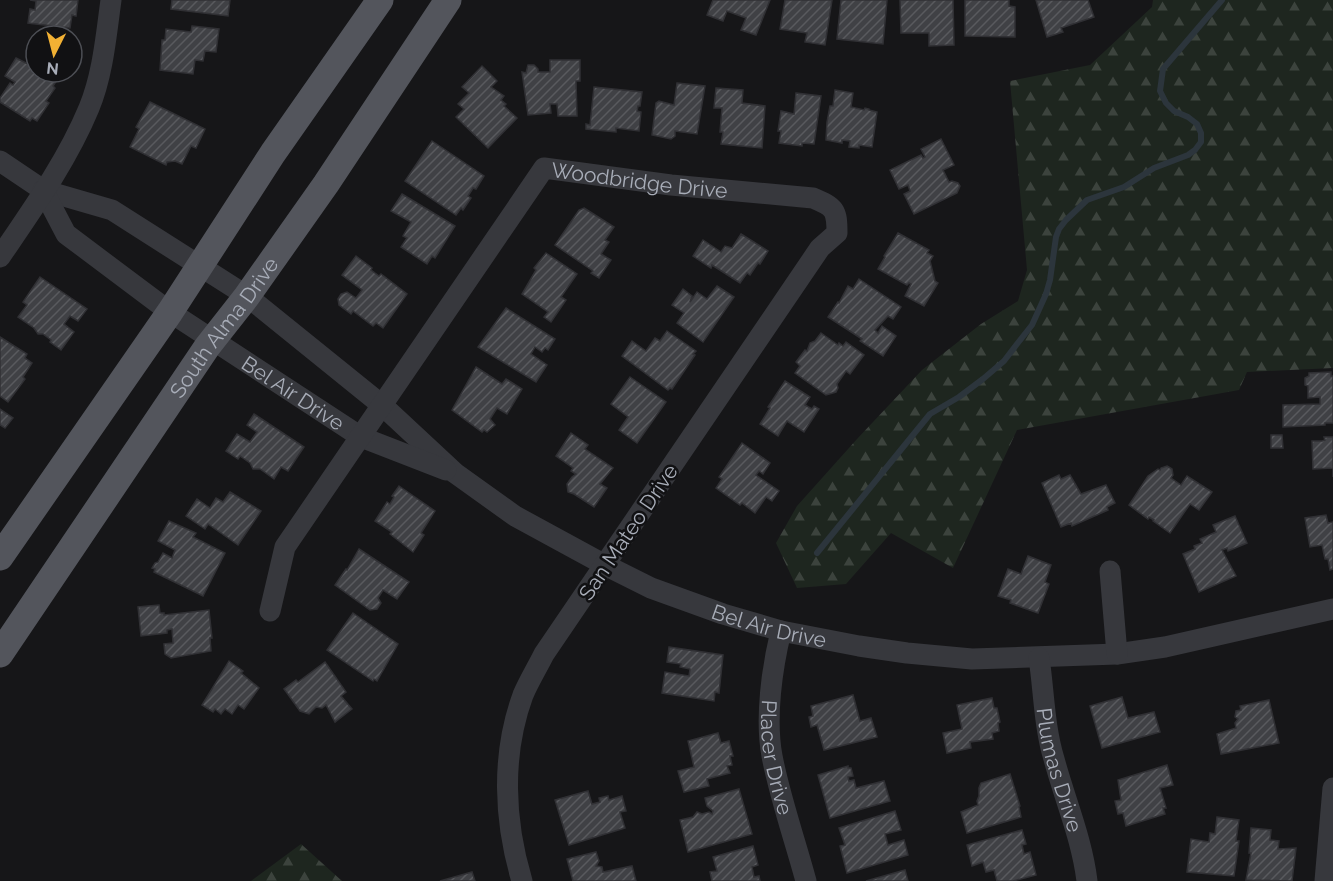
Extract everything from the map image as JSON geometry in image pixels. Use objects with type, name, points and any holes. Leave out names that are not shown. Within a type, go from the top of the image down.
[{"type":"main road","points":[[0,557],[170,312],[273,153],[380,0]]},
{"type":"main road","name":"South Alma Drive","points":[[0,654],[213,341],[247,297],[326,184],[448,0]]},
{"type":"street","points":[[0,257],[48,182],[89,106],[101,66],[111,0]]},
{"type":"street","name":"Bel Air Drive","points":[[0,161],[112,210],[247,297],[383,406],[455,473],[516,516],[605,566],[651,588],[723,614],[781,631],[907,653],[972,658],[1039,658],[1118,654],[1165,647],[1333,609]]},
{"type":"street","name":"Woodbridge Drive","points":[[383,406],[544,168],[671,185],[813,198],[830,205],[837,214]]},
{"type":"street","name":"Bel Air Drive","points":[[48,182],[66,234],[170,312],[361,438],[455,473]]},
{"type":"street","name":"San Mateo Drive","points":[[522,881],[512,835],[507,776],[513,734],[524,695],[544,654],[820,248],[837,233],[837,214]]},
{"type":"street","points":[[270,611],[285,547],[383,406]]},
{"type":"street","points":[[1110,571],[1118,654]]},
{"type":"street","name":"Placer Drive","points":[[781,631],[776,653],[770,712],[771,754],[806,881]]},
{"type":"street","name":"Plumas Drive","points":[[1039,658],[1045,717],[1053,757],[1070,809],[1087,881]]},
{"type":"street","points":[[1325,881],[1333,788]]},
{"type":"green space","points":[[1153,0],[1333,0],[1333,368],[1247,372],[1239,390],[1017,430],[953,568],[891,533],[846,584],[797,588],[776,543],[797,506],[922,370],[981,324],[1018,301],[1027,270],[1010,81],[1090,65],[1152,7]]},
{"type":"green space","points":[[301,844],[342,881],[251,881]]},
{"type":"building","points":[[30,0],[78,0],[76,16],[72,15],[71,24],[28,23],[30,9],[35,10],[36,1]]},
{"type":"building","points":[[172,0],[230,0],[228,16],[171,9]]},
{"type":"building","points":[[713,0],[770,0],[756,35],[741,30],[746,18],[727,11],[723,21],[707,15]]},
{"type":"building","points":[[785,0],[832,0],[825,45],[805,42],[807,33],[780,29]]},
{"type":"building","points":[[841,0],[887,0],[883,44],[837,39]]},
{"type":"building","points":[[900,0],[953,0],[954,45],[929,46],[929,33],[901,33]]},
{"type":"building","points":[[965,0],[1009,0],[1009,6],[1015,7],[1015,37],[965,36]]},
{"type":"building","points":[[1036,0],[1088,0],[1094,17],[1061,28],[1063,32],[1047,37]]},
{"type":"building","points":[[192,26],[219,29],[216,52],[205,51],[203,61],[195,60],[193,74],[160,70],[162,40],[165,40],[166,29],[191,32]]},
{"type":"building","points":[[16,58],[24,62],[24,84],[54,84],[55,88],[46,101],[49,103],[37,121],[32,118],[30,121],[0,102],[0,98],[10,83],[13,85],[15,82],[5,76]]},
{"type":"building","points":[[550,60],[580,60],[580,81],[576,81],[577,116],[558,116],[557,104],[550,104],[551,113],[528,115],[522,72],[526,73],[528,65],[534,65],[538,72],[550,72]]},
{"type":"building","points":[[482,66],[497,81],[491,87],[504,96],[501,100],[506,104],[504,106],[517,118],[488,148],[456,117],[464,109],[458,104],[469,93],[462,87]]},
{"type":"building","points":[[677,83],[705,86],[697,134],[675,131],[675,136],[671,139],[652,135],[656,103],[659,101],[674,105]]},
{"type":"building","points":[[594,87],[642,92],[637,111],[641,112],[639,131],[616,128],[616,132],[586,129],[586,124],[590,125]]},
{"type":"building","points":[[716,88],[743,90],[742,103],[765,106],[762,148],[721,144],[722,108],[714,108]]},
{"type":"building","points":[[835,90],[853,93],[851,107],[877,112],[872,147],[859,145],[859,148],[849,147],[850,141],[842,140],[842,143],[826,140],[827,122],[830,106],[833,106]]},
{"type":"building","points":[[796,93],[821,96],[814,144],[802,143],[802,146],[779,143],[781,111],[794,114]]},
{"type":"building","points":[[150,102],[205,129],[196,148],[191,146],[182,164],[175,161],[167,162],[166,165],[130,147],[139,129],[136,127]]},
{"type":"building","points":[[941,139],[954,165],[943,170],[949,182],[958,183],[960,186],[957,193],[914,214],[904,194],[910,191],[908,185],[899,189],[890,170],[921,155],[925,157],[921,149]]},
{"type":"building","points":[[432,141],[484,176],[476,189],[473,188],[468,196],[471,198],[463,210],[461,208],[456,215],[405,181]]},
{"type":"building","points":[[402,194],[455,226],[435,258],[432,256],[427,264],[401,247],[407,238],[403,236],[411,222],[391,211]]},
{"type":"building","points":[[584,208],[614,227],[605,240],[609,242],[601,254],[611,260],[599,278],[591,273],[593,271],[555,245],[579,210]]},
{"type":"building","points":[[898,233],[929,250],[927,253],[933,256],[930,261],[935,281],[938,283],[924,306],[905,296],[911,284],[907,285],[878,269]]},
{"type":"building","points":[[741,234],[768,251],[760,264],[758,263],[750,275],[747,273],[740,283],[693,256],[703,240],[721,252],[725,246],[732,248]]},
{"type":"building","points":[[546,253],[577,274],[561,297],[566,300],[551,322],[544,317],[548,312],[522,294],[536,270],[534,268]]},
{"type":"building","points":[[356,256],[379,276],[381,274],[407,294],[383,328],[376,323],[373,326],[353,311],[351,314],[339,305],[338,299],[341,294],[347,292],[356,298],[362,290],[342,275]]},
{"type":"building","points":[[40,277],[87,309],[78,321],[70,316],[64,324],[74,332],[61,350],[50,342],[51,340],[43,334],[38,334],[34,328],[18,317],[27,305],[23,302]]},
{"type":"building","points":[[859,279],[901,307],[893,319],[888,316],[875,330],[878,333],[882,326],[896,336],[883,356],[828,317],[848,286],[853,289]]},
{"type":"building","points":[[717,286],[734,297],[703,342],[677,323],[684,313],[672,305],[683,289],[692,296],[690,302],[697,292],[707,299]]},
{"type":"building","points":[[506,308],[555,339],[548,350],[545,348],[542,352],[535,347],[531,354],[547,365],[536,382],[478,347]]},
{"type":"building","points":[[667,331],[696,351],[672,389],[668,390],[622,356],[632,341],[646,351],[655,338],[660,341]]},
{"type":"building","points":[[821,333],[838,345],[839,343],[843,346],[846,342],[864,355],[850,374],[846,371],[837,384],[836,392],[826,395],[795,373],[800,366],[796,362],[805,350],[807,351],[810,343],[815,341]]},
{"type":"building","points":[[0,337],[27,354],[25,358],[32,363],[23,377],[25,379],[8,402],[0,396]]},
{"type":"building","points":[[476,367],[502,384],[506,379],[522,389],[507,414],[497,408],[490,419],[495,425],[487,432],[484,430],[482,432],[452,410]]},
{"type":"building","points":[[1331,372],[1333,376],[1333,423],[1283,427],[1283,405],[1320,404],[1320,397],[1308,398],[1305,378],[1309,376],[1309,373]]},
{"type":"building","points":[[630,377],[666,402],[637,443],[619,430],[628,417],[611,404]]},
{"type":"building","points":[[785,381],[810,397],[805,405],[812,409],[814,406],[819,409],[804,432],[787,421],[778,436],[760,424]]},
{"type":"building","points":[[0,409],[13,418],[5,428],[0,425]]},
{"type":"building","points":[[254,414],[304,447],[288,471],[281,467],[274,479],[260,469],[253,469],[250,463],[240,456],[238,459],[226,451],[237,434],[250,442],[257,432],[247,425]]},
{"type":"building","points":[[571,433],[588,445],[585,449],[613,468],[600,484],[607,488],[594,507],[568,492],[567,484],[576,474],[571,471],[573,468],[556,456]]},
{"type":"building","points":[[1271,435],[1282,435],[1283,448],[1271,448]]},
{"type":"building","points":[[1324,437],[1333,437],[1333,468],[1313,469],[1312,441],[1325,440]]},
{"type":"building","points":[[742,443],[770,463],[763,474],[759,471],[756,475],[779,491],[772,501],[766,497],[755,513],[716,488],[722,479],[719,477]]},
{"type":"building","points":[[1167,466],[1172,469],[1171,478],[1181,485],[1187,476],[1212,492],[1199,510],[1190,504],[1170,533],[1129,505],[1148,476]]},
{"type":"building","points":[[1059,475],[1061,479],[1070,475],[1081,494],[1106,485],[1115,503],[1107,507],[1108,510],[1072,526],[1071,523],[1061,527],[1042,483]]},
{"type":"building","points":[[399,486],[435,511],[421,533],[424,535],[413,552],[390,534],[392,532],[375,521],[387,502],[390,504]]},
{"type":"building","points":[[230,492],[261,511],[238,545],[208,524],[205,529],[186,516],[197,499],[210,508],[216,498],[223,502]]},
{"type":"building","points":[[1326,515],[1328,523],[1333,522],[1333,569],[1330,570],[1322,545],[1310,547],[1305,518]]},
{"type":"building","points":[[1235,516],[1247,543],[1228,551],[1227,548],[1222,550],[1236,576],[1199,592],[1183,554],[1202,543],[1200,539],[1216,532],[1213,525]]},
{"type":"building","points":[[169,521],[196,533],[193,537],[225,553],[203,596],[154,572],[155,569],[152,568],[163,553],[172,558],[175,550],[158,541]]},
{"type":"building","points":[[359,549],[409,582],[397,599],[383,590],[378,598],[381,603],[377,609],[370,610],[335,585]]},
{"type":"building","points":[[1028,556],[1051,565],[1045,582],[1049,584],[1038,613],[998,596],[1008,569],[1021,574]]},
{"type":"building","points":[[159,605],[160,613],[164,615],[209,610],[211,651],[171,658],[165,654],[164,644],[173,643],[172,629],[167,630],[167,633],[141,636],[138,607]]},
{"type":"building","points":[[353,613],[398,644],[377,681],[374,679],[373,681],[327,650]]},
{"type":"building","points":[[669,647],[723,655],[719,693],[715,692],[714,701],[662,693],[665,672],[689,676],[690,669],[680,667],[681,664],[667,662]]},
{"type":"building","points":[[229,661],[243,671],[241,673],[259,688],[244,709],[238,705],[232,714],[225,709],[221,714],[215,709],[213,712],[202,705]]},
{"type":"building","points":[[325,662],[346,692],[341,696],[352,709],[335,722],[326,705],[322,708],[316,707],[309,714],[300,711],[284,689],[296,680],[298,682]]},
{"type":"building","points":[[853,695],[860,721],[871,718],[877,737],[824,750],[817,725],[811,727],[809,717],[813,716],[811,706]]},
{"type":"building","points":[[1122,697],[1128,718],[1154,712],[1160,732],[1102,748],[1090,706]]},
{"type":"building","points":[[992,698],[1000,722],[998,723],[999,731],[992,733],[993,739],[970,742],[971,748],[947,753],[943,733],[962,729],[957,705]]},
{"type":"building","points":[[1269,700],[1279,743],[1221,754],[1217,734],[1236,728],[1235,723],[1238,719],[1235,717],[1236,711],[1241,710],[1240,706]]},
{"type":"building","points":[[718,733],[721,743],[729,741],[733,756],[730,756],[732,765],[727,766],[730,773],[707,779],[709,786],[684,792],[678,771],[694,767],[688,741]]},
{"type":"building","points":[[1167,765],[1173,785],[1160,788],[1166,808],[1163,808],[1165,814],[1126,826],[1123,813],[1118,814],[1115,801],[1121,800],[1118,780]]},
{"type":"building","points":[[848,766],[853,776],[848,777],[849,781],[854,780],[856,788],[884,781],[890,801],[830,818],[818,775]]},
{"type":"building","points":[[1010,774],[1021,817],[967,833],[961,812],[978,805],[981,783]]},
{"type":"building","points":[[739,789],[752,834],[688,852],[680,820],[693,817],[697,812],[712,814],[713,811],[707,806],[705,798]]},
{"type":"building","points":[[588,791],[592,804],[600,802],[599,798],[608,796],[609,800],[622,796],[626,811],[620,812],[625,828],[569,845],[555,800]]},
{"type":"building","points":[[895,811],[901,830],[885,834],[888,845],[904,840],[908,855],[847,873],[840,846],[845,845],[839,828]]},
{"type":"building","points":[[1217,817],[1239,820],[1236,841],[1239,841],[1234,876],[1187,872],[1191,839],[1209,842],[1210,833],[1215,834]]},
{"type":"building","points":[[1251,828],[1271,830],[1270,840],[1279,841],[1278,849],[1296,848],[1292,881],[1246,880],[1251,853],[1249,853]]},
{"type":"building","points":[[1022,830],[1026,844],[1022,845],[1024,854],[1030,852],[1036,875],[1013,881],[997,881],[994,870],[986,872],[983,862],[972,866],[967,845]]},
{"type":"building","points":[[753,846],[758,865],[752,867],[754,877],[759,876],[760,881],[712,881],[710,872],[717,871],[713,857]]},
{"type":"building","points":[[596,852],[599,861],[596,866],[602,867],[603,872],[632,866],[636,881],[573,881],[567,859]]},
{"type":"building","points":[[905,870],[908,881],[866,881]]},
{"type":"building","points":[[472,872],[475,881],[440,881]]},
{"type":"waterway","points":[[817,553],[930,414],[959,397],[1004,361],[1032,325],[1050,280],[1056,237],[1066,220],[1087,200],[1124,187],[1154,168],[1188,155],[1201,142],[1201,133],[1197,124],[1174,111],[1166,103],[1160,91],[1163,69],[1222,0]]}]
